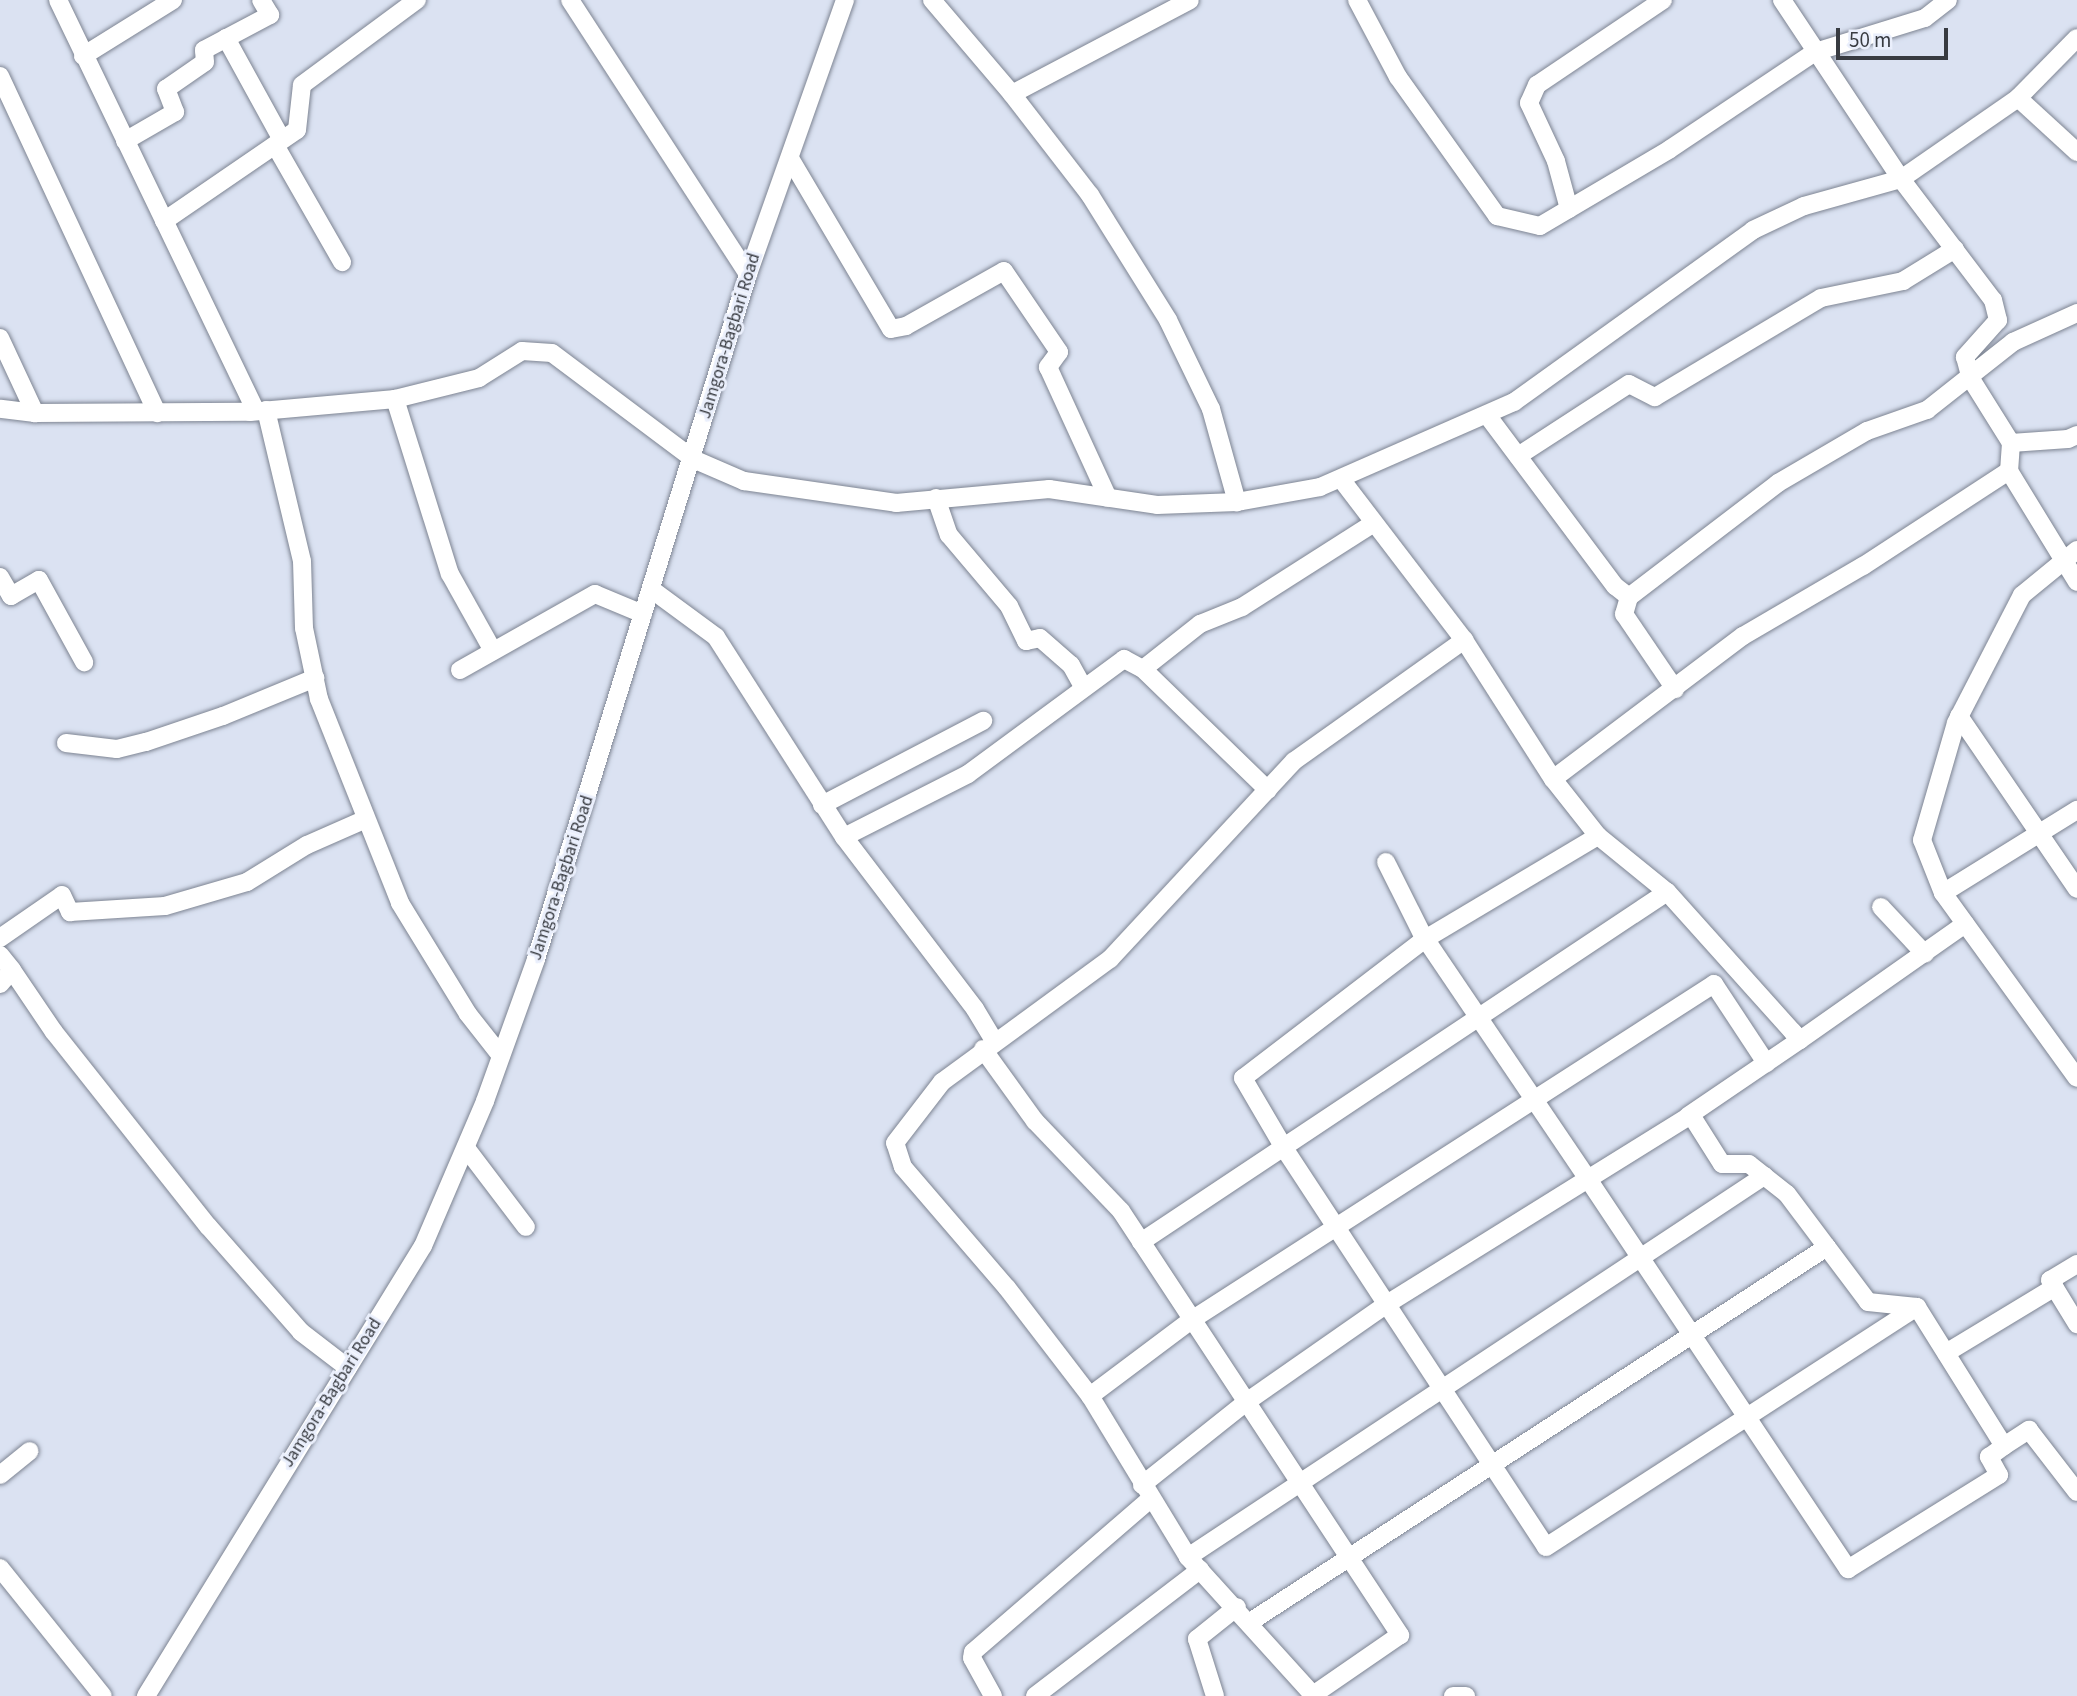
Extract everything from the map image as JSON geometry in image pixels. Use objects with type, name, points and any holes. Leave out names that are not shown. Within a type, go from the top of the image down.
[{"type":"street","points":[[58,0],[164,221],[261,411],[302,561],[304,628],[314,678],[364,820],[400,903],[468,1014],[501,1056]]},
{"type":"street","points":[[83,55],[173,0]]},
{"type":"street","points":[[125,142],[175,112],[166,89],[205,62],[204,50],[270,15],[261,0]]},
{"type":"street","points":[[164,221],[297,130],[302,85],[417,0]]},
{"type":"street","points":[[570,0],[748,274]]},
{"type":"street","name":"Jamgora-Bagbari Road","points":[[146,1696],[423,1246],[466,1148],[536,959],[748,274],[791,160],[845,0]]},
{"type":"street","points":[[932,0],[1012,94],[1090,195],[1168,320],[1210,409],[1237,502]]},
{"type":"street","points":[[1012,94],[1190,0]]},
{"type":"street","points":[[1357,0],[1398,77],[1497,216],[1540,226],[1670,149],[1815,52],[1925,18],[1948,0]]},
{"type":"street","points":[[1569,209],[1556,161],[1529,103],[1536,85],[1663,0]]},
{"type":"street","points":[[1782,0],[1901,179],[1993,300],[1998,320],[1965,357],[1970,379],[2011,443],[2009,471],[2071,556],[2077,582]]},
{"type":"street","points":[[226,38],[342,262]]},
{"type":"street","points":[[0,409],[35,413],[157,414],[261,411],[395,399],[479,378],[522,351],[552,353],[692,459],[744,481],[896,503],[1049,489],[1157,505],[1237,502],[1341,479],[1487,415],[1583,356],[1661,293],[1753,230],[1804,206],[1901,179],[2018,98],[2077,38]]},
{"type":"street","points":[[0,76],[157,414]]},
{"type":"street","points":[[2018,98],[2077,152]]},
{"type":"street","points":[[791,160],[891,329],[906,326],[1004,271],[1059,352],[1048,367],[1108,498]]},
{"type":"street","points":[[1518,456],[1629,384],[1655,397],[1821,298],[1903,281],[1955,249]]},
{"type":"street","points":[[1675,689],[1624,614],[1629,597],[1778,483],[1867,432],[1927,410],[2014,342],[2077,313]]},
{"type":"street","points":[[0,338],[35,413]]},
{"type":"street","points":[[395,399],[450,574],[493,651]]},
{"type":"street","points":[[1487,415],[1615,586],[1629,597]]},
{"type":"street","points":[[2011,443],[2077,435]]},
{"type":"street","points":[[1553,779],[1744,636],[1863,566],[2009,471]]},
{"type":"street","points":[[1341,479],[1464,640],[1553,779],[1598,836],[1667,892],[1800,1040]]},
{"type":"street","points":[[936,498],[949,535],[1009,606],[1026,641],[1040,638],[1071,665],[1084,688]]},
{"type":"street","points":[[1143,669],[1200,624],[1242,607],[1374,523]]},
{"type":"street","points":[[2071,556],[2022,595],[1959,716],[1922,840],[1943,893],[2077,1079]]},
{"type":"street","points":[[0,577],[11,596],[38,580],[83,662]]},
{"type":"street","points":[[651,589],[716,637],[844,837],[975,1009],[989,1045],[1035,1121],[1121,1211],[1190,1321],[1400,1635],[1313,1696],[1237,1607],[1194,1563],[1146,1492],[1090,1396],[1007,1288],[903,1167],[895,1151],[900,1136],[942,1082],[989,1045],[1110,959],[1268,790],[1323,737],[1464,640]]},
{"type":"street","points":[[460,670],[595,594],[643,614]]},
{"type":"street","points":[[844,837],[968,774],[1124,659],[1143,669],[1268,790]]},
{"type":"street","points":[[66,743],[117,748],[146,741],[223,716],[314,678]]},
{"type":"street","points":[[1959,716],[2077,889]]},
{"type":"street","points":[[822,805],[983,720]]},
{"type":"street","points":[[1943,893],[2077,810]]},
{"type":"street","points":[[0,939],[62,895],[70,912],[164,906],[247,882],[307,845],[364,820]]},
{"type":"street","points":[[1598,836],[1425,939],[1243,1079],[1284,1148],[1494,1463],[1545,1547],[1748,1419],[1917,1307]]},
{"type":"street","points":[[1386,862],[1425,939],[1476,1019],[1588,1178],[1848,1569],[1999,1475],[1989,1457],[2029,1430],[2077,1492]]},
{"type":"street","points":[[1141,1242],[1667,892]]},
{"type":"street","points":[[1881,907],[1925,954]]},
{"type":"street","points":[[993,1696],[972,1658],[973,1652],[1245,1403],[1387,1304],[1688,1116],[1965,924]]},
{"type":"street","points":[[0,955],[6,977],[54,1032],[208,1226],[301,1332],[348,1368]]},
{"type":"street","points":[[1738,972],[1800,1040]]},
{"type":"street","points":[[1090,1396],[1190,1321],[1714,984],[1766,1063]]},
{"type":"street","points":[[1688,1116],[1722,1164],[1749,1164],[1787,1194],[1868,1302],[1917,1307]]},
{"type":"street","points":[[466,1148],[526,1227]]},
{"type":"street","points":[[1035,1696],[1194,1563],[1297,1482],[1764,1176]]},
{"type":"street","points":[[1250,1622],[1827,1247]]},
{"type":"street","points":[[2077,1264],[2050,1280],[2077,1324]]},
{"type":"street","points":[[1946,1353],[2054,1287]]},
{"type":"street","points":[[1917,1307],[2004,1446]]},
{"type":"street","points":[[0,1475],[30,1451]]},
{"type":"street","points":[[0,1568],[103,1696]]},
{"type":"street","points":[[1215,1696],[1196,1639],[1237,1607]]},
{"type":"street","points":[[1453,1696],[1466,1696]]}]
